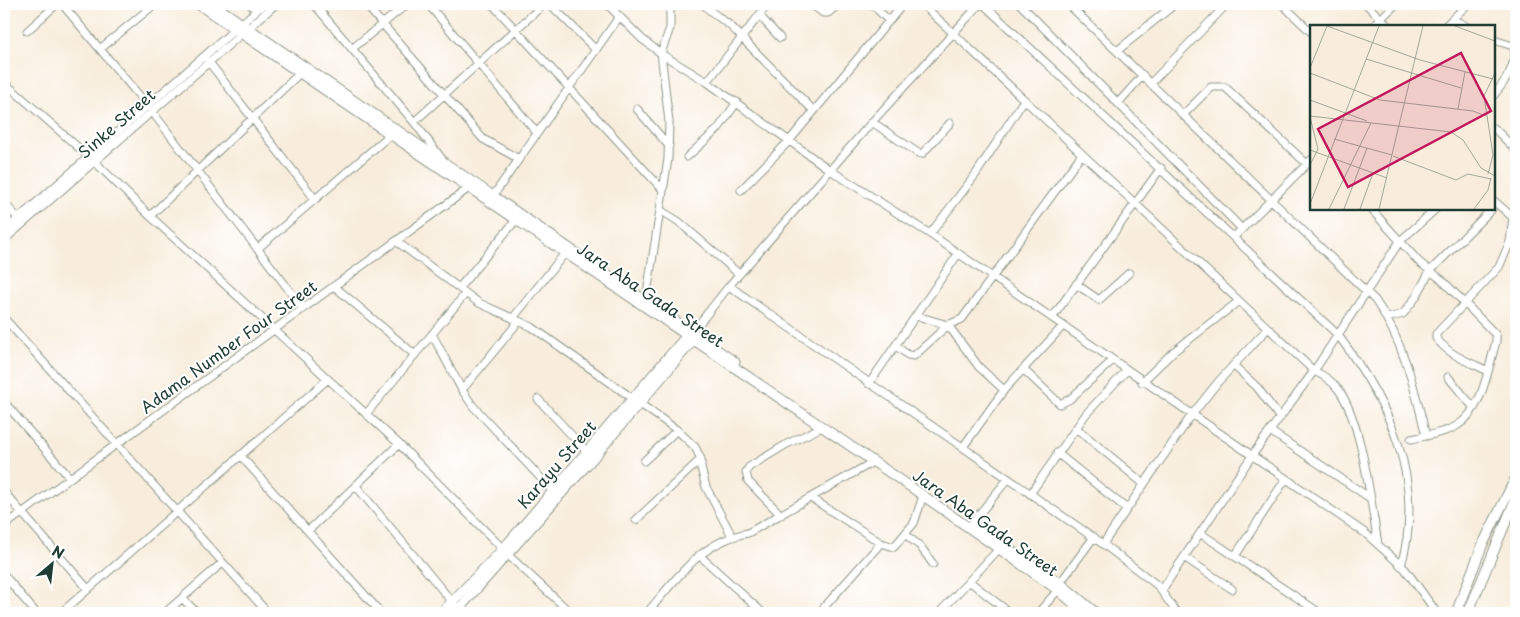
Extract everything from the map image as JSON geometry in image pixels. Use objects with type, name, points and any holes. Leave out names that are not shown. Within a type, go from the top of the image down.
[{"type":"main road","name":"Jara Aba Gada Street","points":[[198,4],[241,28],[442,159],[646,300],[692,336],[998,550],[1059,587],[1085,613]]},
{"type":"main road","name":"Jara Aba Gada Street","points":[[213,4],[300,73],[565,253],[971,524],[1096,613]]},
{"type":"main road","name":"Karayu Street","points":[[456,611],[692,336]]},
{"type":"main road","name":"Karayu Street","points":[[441,613],[506,552],[554,491],[590,455]]},
{"type":"main road","points":[[1456,613],[1482,546],[1516,477]]},
{"type":"main road","points":[[1468,613],[1516,498]]},
{"type":"street","points":[[27,31],[57,4]]},
{"type":"street","points":[[100,49],[155,4]]},
{"type":"street","points":[[250,4],[256,10]]},
{"type":"street","points":[[241,28],[256,10],[264,4]]},
{"type":"street","points":[[241,28],[276,4]]},
{"type":"street","points":[[314,4],[414,122],[442,159]]},
{"type":"street","points":[[365,4],[443,96],[483,139],[519,158]]},
{"type":"street","points":[[352,48],[407,4]]},
{"type":"street","points":[[428,4],[537,133]]},
{"type":"street","points":[[492,4],[568,89],[663,190]]},
{"type":"street","points":[[414,122],[544,4]]},
{"type":"street","points":[[550,4],[596,50]]},
{"type":"street","points":[[608,4],[618,17],[662,54],[737,102],[830,170],[930,234],[1378,544],[1401,566],[1437,613]]},
{"type":"street","points":[[646,300],[669,146],[669,122],[662,54],[670,28],[670,4]]},
{"type":"street","points":[[704,4],[714,14],[732,25],[742,38],[814,111]]},
{"type":"street","points":[[707,82],[768,4]]},
{"type":"street","points":[[811,4],[823,13],[828,13],[839,4]]},
{"type":"street","points":[[872,4],[889,21]]},
{"type":"street","points":[[741,190],[790,140],[903,4]]},
{"type":"street","points":[[922,4],[1314,371],[1337,388],[1347,402],[1363,459],[1378,544]]},
{"type":"street","points":[[692,336],[699,324],[739,274],[872,122],[952,33],[981,4],[1161,168],[1338,335],[1375,388],[1394,429],[1408,486],[1408,542],[1401,566]]},
{"type":"street","points":[[1020,4],[1119,102],[1242,229]]},
{"type":"street","points":[[1117,51],[1175,4]]},
{"type":"street","points":[[1151,83],[1227,4]]},
{"type":"street","points":[[1282,4],[1310,31]]},
{"type":"street","points":[[1366,4],[1387,25]]},
{"type":"street","points":[[1374,25],[1396,4]]},
{"type":"street","points":[[1446,25],[1468,4]]},
{"type":"street","points":[[66,5],[149,108],[303,308]]},
{"type":"street","points":[[1072,5],[1117,51],[1367,292],[1386,318],[1406,363],[1426,436]]},
{"type":"street","points":[[759,15],[780,38]]},
{"type":"street","points":[[493,196],[618,17]]},
{"type":"street","points":[[1452,19],[1464,25]]},
{"type":"street","name":"Sinke Street","points":[[149,108],[208,61],[241,28]]},
{"type":"street","name":"Sinke Street","points":[[4,240],[149,108],[241,28]]},
{"type":"street","points":[[1495,40],[1516,47],[1515,62],[1509,76],[1495,94]]},
{"type":"street","points":[[208,61],[315,199]]},
{"type":"street","points":[[150,216],[300,73]]},
{"type":"street","points":[[1119,102],[1143,75]]},
{"type":"street","points":[[4,82],[92,159],[150,216],[399,444],[506,552],[571,613]]},
{"type":"street","points":[[1183,115],[1211,87],[1225,87],[1309,162],[1234,237]]},
{"type":"street","points":[[930,234],[976,174],[1024,100]]},
{"type":"street","points":[[687,157],[718,129],[737,102]]},
{"type":"street","points":[[637,109],[669,146]]},
{"type":"street","points":[[872,122],[922,154],[950,123]]},
{"type":"street","points":[[1495,129],[1516,150]]},
{"type":"street","points":[[257,249],[390,135]]},
{"type":"street","points":[[896,346],[908,355],[914,356],[948,325],[962,319],[1082,154]]},
{"type":"street","name":"Sinke Street","points":[[4,231],[92,159]]},
{"type":"street","points":[[1052,318],[1161,168]]},
{"type":"street","name":"Adama Number Four Street","points":[[4,526],[469,188]]},
{"type":"street","points":[[4,203],[18,218]]},
{"type":"street","points":[[1488,371],[1460,359],[1445,350],[1436,338],[1438,332],[1499,267],[1506,255],[1514,219],[1495,206]]},
{"type":"street","points":[[660,210],[678,221],[739,274]]},
{"type":"street","points":[[1373,210],[1400,241],[1430,271],[1442,280],[1496,335],[1488,371],[1474,408],[1456,426],[1411,440]]},
{"type":"street","points":[[1162,590],[1270,431],[1314,371],[1400,241],[1435,210]]},
{"type":"street","points":[[1386,318],[1403,314],[1430,271],[1489,210]]},
{"type":"street","points":[[366,414],[432,334],[516,220]]},
{"type":"street","points":[[396,241],[479,303],[532,327],[677,430],[695,447],[700,459],[706,486],[732,536]]},
{"type":"street","points":[[462,390],[565,253]]},
{"type":"street","points":[[869,384],[958,254]]},
{"type":"street","points":[[1076,284],[1099,300],[1129,272]]},
{"type":"street","points":[[334,286],[415,355]]},
{"type":"street","points":[[729,286],[1103,544],[1162,590],[1177,613]]},
{"type":"street","points":[[1142,382],[1172,352],[1239,301]]},
{"type":"street","points":[[917,316],[948,325],[979,367],[1004,390]]},
{"type":"street","points":[[4,318],[267,613]]},
{"type":"street","points":[[963,446],[1004,390],[1062,326]]},
{"type":"street","points":[[1103,544],[1191,416],[1233,365],[1268,328]]},
{"type":"street","points":[[432,334],[462,390],[473,406],[554,491]]},
{"type":"street","points":[[1023,368],[1060,404],[1070,399],[1112,361]]},
{"type":"street","points":[[1233,365],[1257,387],[1280,418]]},
{"type":"street","points":[[1030,494],[1076,428],[1126,371]]},
{"type":"street","points":[[1448,377],[1474,408]]},
{"type":"street","points":[[61,613],[328,379]]},
{"type":"street","points":[[538,399],[590,455]]},
{"type":"street","points":[[4,402],[70,478]]},
{"type":"street","points":[[781,515],[748,481],[746,472],[749,467],[787,444],[822,427]]},
{"type":"street","points":[[1076,428],[1144,484]]},
{"type":"street","points":[[644,461],[677,430]]},
{"type":"street","points":[[1270,431],[1370,498]]},
{"type":"street","points":[[308,531],[399,444]]},
{"type":"street","points":[[1058,453],[1127,509]]},
{"type":"street","points":[[240,455],[381,613]]},
{"type":"street","points":[[636,520],[700,459]]},
{"type":"street","points":[[647,613],[699,555],[714,544],[732,536],[748,533],[873,462]]},
{"type":"street","points":[[971,524],[1008,479]]},
{"type":"street","points":[[1236,556],[1285,480]]},
{"type":"street","points":[[356,486],[452,601],[456,611]]},
{"type":"street","points":[[4,492],[88,589]]},
{"type":"street","points":[[811,498],[881,543],[894,547],[906,535],[920,508],[923,496]]},
{"type":"street","points":[[1200,533],[1320,613]]},
{"type":"street","points":[[906,535],[920,546],[933,564]]},
{"type":"street","points":[[1038,613],[1094,538]]},
{"type":"street","points":[[819,613],[881,543]]},
{"type":"street","points":[[939,613],[998,550]]},
{"type":"street","points":[[699,555],[763,613]]},
{"type":"street","points":[[1184,557],[1232,589]]},
{"type":"street","points":[[165,613],[222,562]]},
{"type":"street","points":[[4,575],[36,613]]},
{"type":"street","points":[[969,581],[1010,613]]},
{"type":"street","points":[[182,598],[197,613]]},
{"type":"street","points":[[557,613],[563,606]]}]
